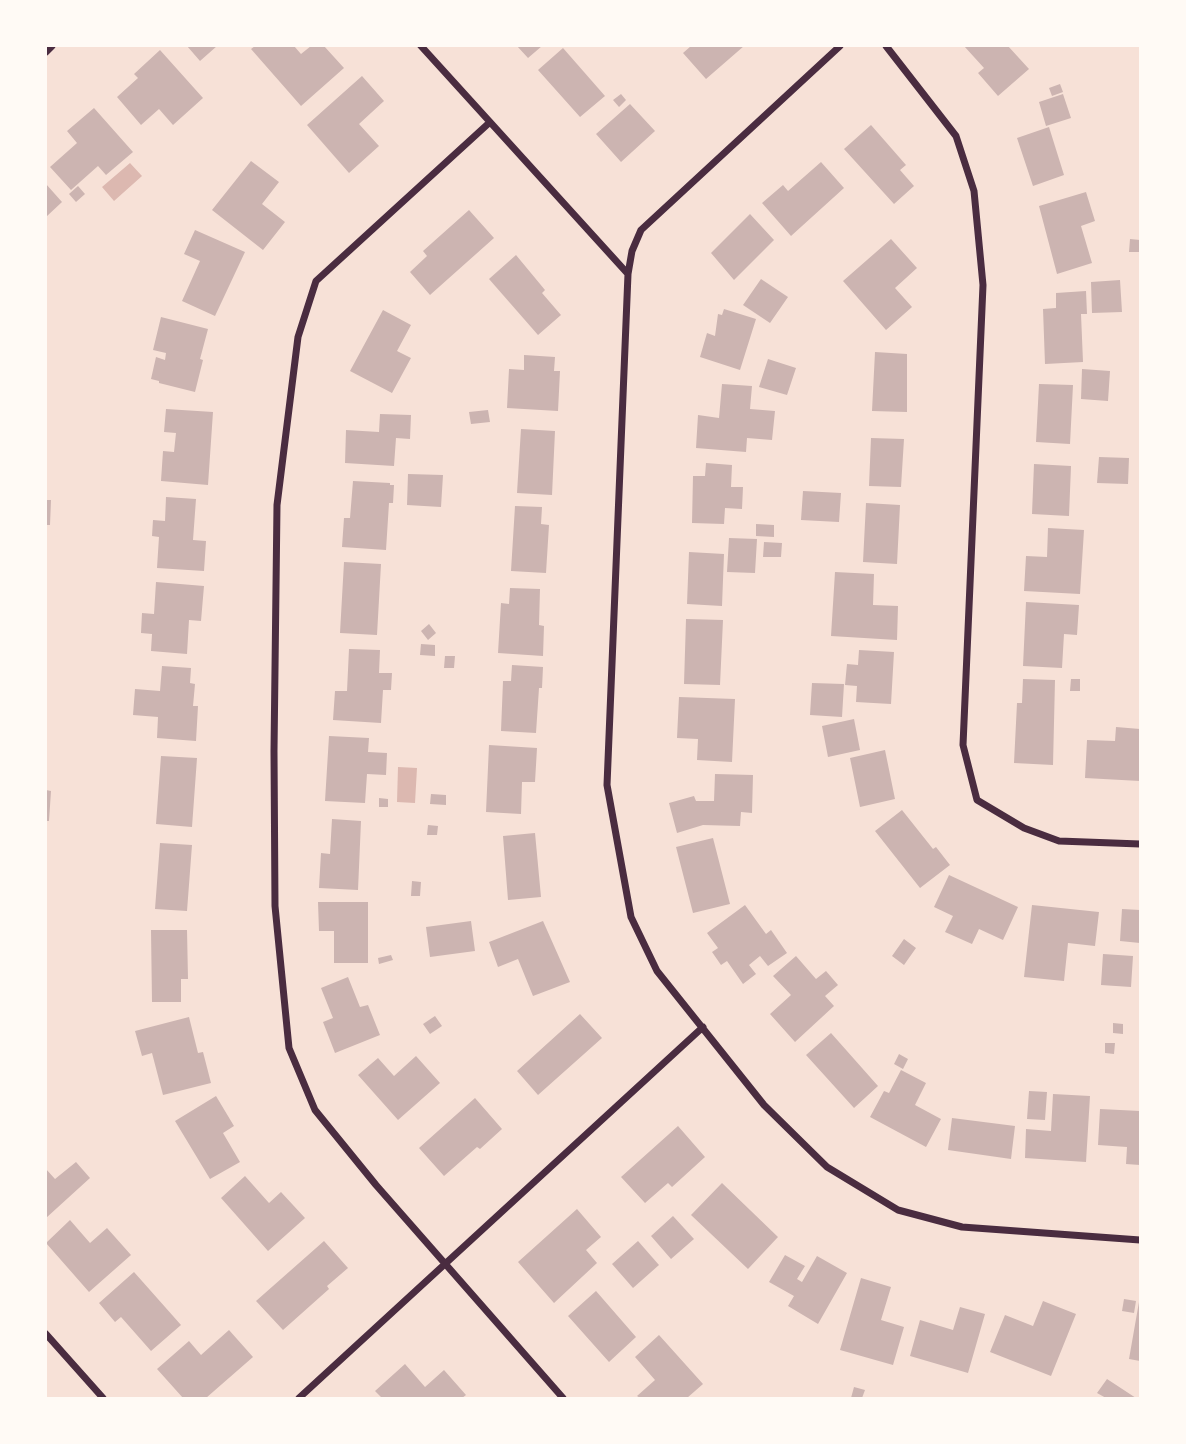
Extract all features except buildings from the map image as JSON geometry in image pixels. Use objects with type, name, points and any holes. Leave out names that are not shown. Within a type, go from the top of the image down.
[{"type":"street","points":[[46,52],[52,46]]},
{"type":"street","points":[[421,46],[628,274]]},
{"type":"street","points":[[839,46],[640,230],[632,251],[628,274],[607,785],[631,917],[657,971],[764,1105],[827,1167],[898,1210],[962,1227],[1140,1240]]},
{"type":"street","points":[[886,46],[956,136],[974,191],[982,285],[964,745],[977,800],[1024,828],[1059,841],[1140,844]]},
{"type":"street","points":[[489,124],[316,282],[298,337],[277,505],[275,906],[289,1048],[315,1111],[563,1398]]},
{"type":"street","points":[[299,1398],[704,1027]]},
{"type":"street","points":[[46,1334],[103,1398]]},
{"type":"shaded area","points":[[130,163],[142,176],[114,201],[102,187]]},
{"type":"shaded area","points":[[398,767],[417,768],[415,803],[397,802]]}]
